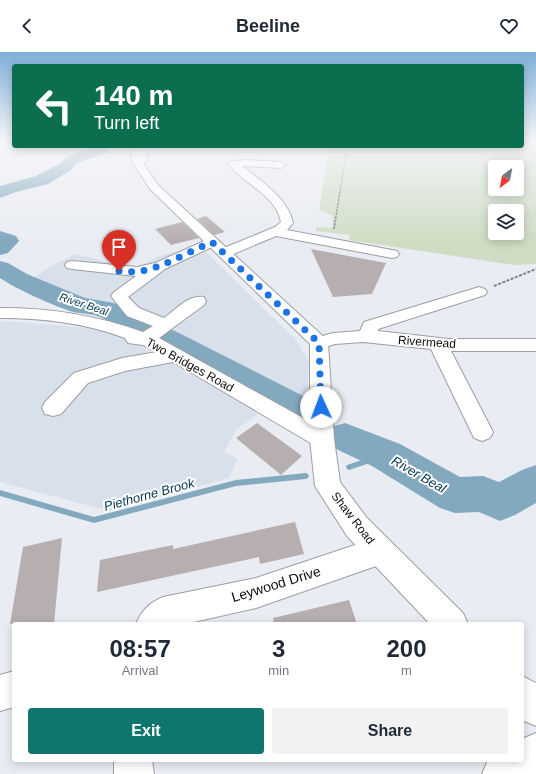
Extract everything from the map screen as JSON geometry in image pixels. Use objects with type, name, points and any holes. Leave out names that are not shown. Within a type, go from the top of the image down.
[{"type":"street","points":[[145,174],[154,187],[319,343]]},
{"type":"street","points":[[224,254],[280,230],[287,223],[285,213],[266,191],[245,174]]},
{"type":"street","points":[[275,232],[392,254]]},
{"type":"street","points":[[72,265],[138,272],[160,266],[212,242]]},
{"type":"street","points":[[160,266],[119,296],[133,312],[166,325]]},
{"type":"street","points":[[368,337],[370,326],[478,292]]},
{"type":"street","points":[[0,326],[114,338],[145,339],[198,301]]},
{"type":"street","name":"Two Bridges Road","points":[[0,313],[33,313],[76,318],[145,339],[322,439]]},
{"type":"street","name":"Rivermead","points":[[319,343],[333,338],[350,336],[438,344],[536,345]]},
{"type":"street","name":"Shaw Road","points":[[319,343],[322,439],[328,486],[357,527],[450,622]]},
{"type":"street","points":[[438,344],[482,432]]},
{"type":"street","points":[[53,408],[81,378],[122,365],[175,355]]},
{"type":"street","name":"Leywood Drive","points":[[154,622],[163,613],[256,593],[379,551]]},
{"type":"street","points":[[0,693],[12,690]]},
{"type":"street","points":[[524,696],[536,708]]},
{"type":"street","points":[[524,760],[536,752]]},
{"type":"street","points":[[133,762],[134,774]]},
{"type":"street","points":[[502,774],[521,762]]},
{"type":"path","points":[[329,229],[335,230],[343,174]]},
{"type":"path","points":[[478,292],[536,269]]},
{"type":"shaded area","points":[[199,245],[297,341],[309,363],[306,409],[122,313],[54,293],[30,280],[51,266],[76,254],[134,269],[159,256]]},
{"type":"shaded area","points":[[0,321],[106,330],[155,353],[258,414],[237,429],[224,452],[238,459],[229,478],[109,511],[0,482]]},
{"type":"green space","points":[[325,174],[488,174],[488,196],[524,196],[524,174],[536,174],[536,264],[514,265],[349,240],[350,235],[316,231],[316,227],[332,228],[333,216],[319,210]]},
{"type":"building","points":[[206,216],[225,232],[214,235],[197,219]]},
{"type":"building","points":[[182,222],[199,238],[171,245],[155,229]]},
{"type":"building","points":[[311,249],[386,263],[372,294],[333,297]]},
{"type":"building","points":[[257,423],[302,456],[281,475],[236,438]]},
{"type":"building","points":[[295,522],[304,554],[260,564],[259,557],[97,592],[100,560],[173,545],[173,549]]},
{"type":"building","points":[[62,538],[54,622],[12,622],[12,624],[10,624],[23,547]]},
{"type":"building","points":[[349,600],[356,622],[274,622],[273,618]]},
{"type":"waterway","name":"River Beal","points":[[0,193],[10,188],[42,180],[53,174]]},
{"type":"waterway","name":"River Beal","points":[[0,237],[8,241],[0,248]]},
{"type":"waterway","name":"River Beal","points":[[0,268],[18,279],[79,305],[104,309],[146,328]]},
{"type":"waterway","name":"River Beal","points":[[165,337],[303,411]]},
{"type":"waterway","name":"River Beal","points":[[345,437],[386,455],[455,495],[483,494],[500,502],[536,482]]},
{"type":"waterway","name":"Piethorne Brook","points":[[349,467],[386,455]]},
{"type":"waterway","name":"Piethorne Brook","points":[[0,493],[94,520],[236,483],[306,476]]},
{"type":"route","points":[[119,271],[138,272],[160,266],[189,251],[212,242],[319,343],[321,407]]}]
